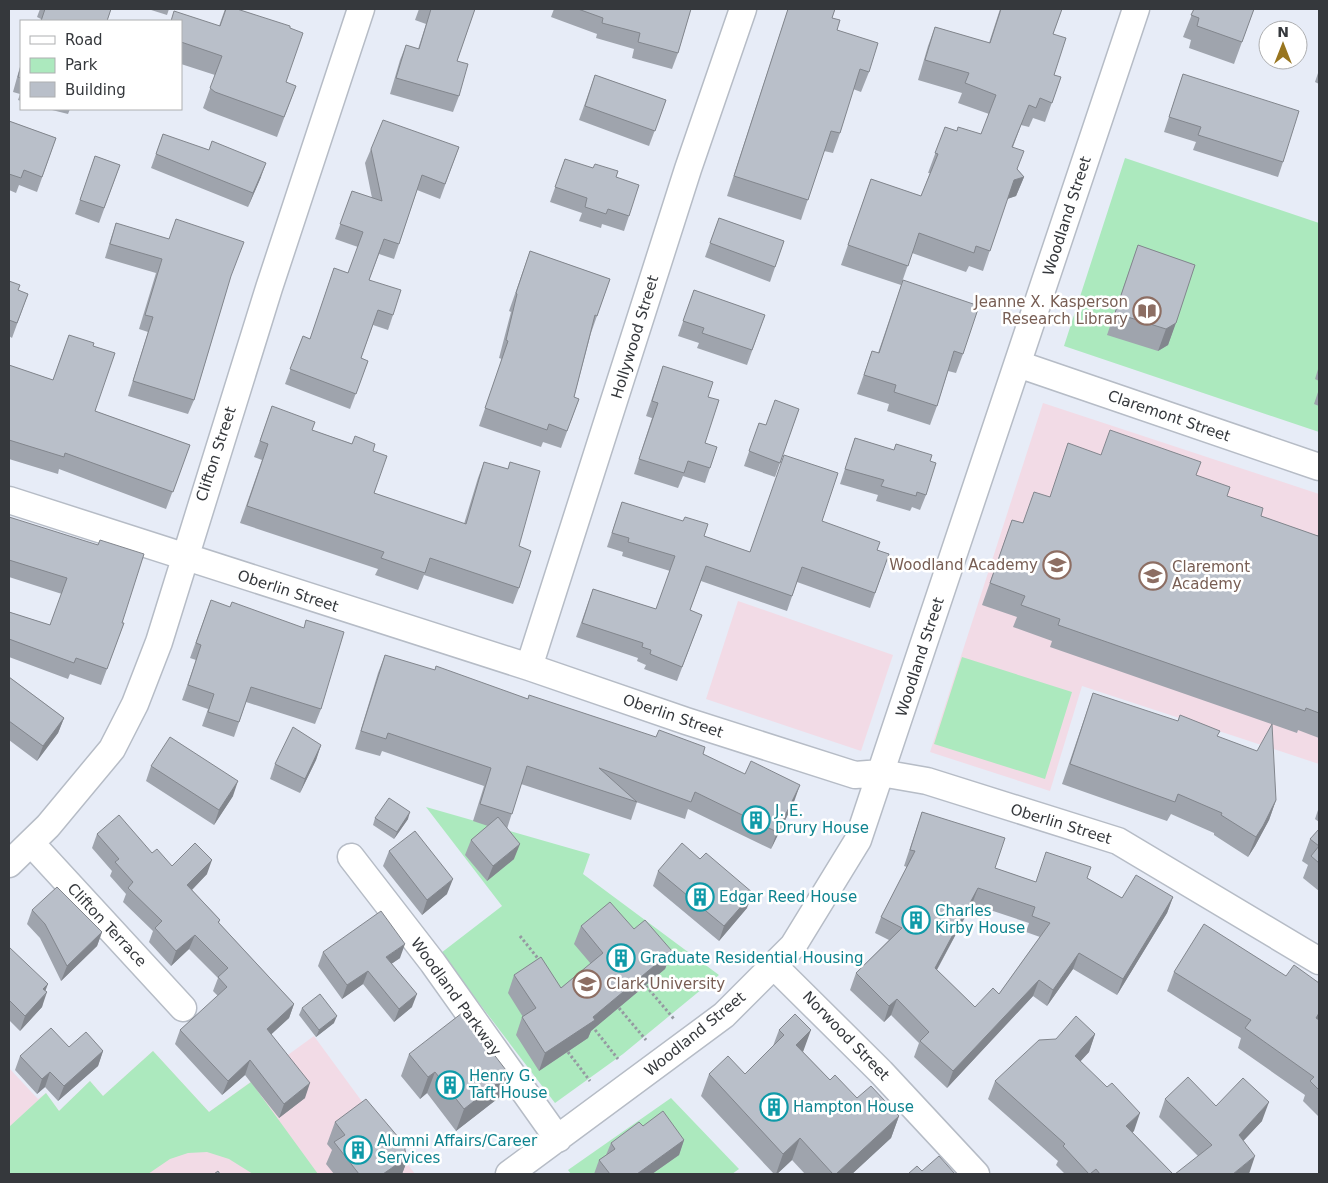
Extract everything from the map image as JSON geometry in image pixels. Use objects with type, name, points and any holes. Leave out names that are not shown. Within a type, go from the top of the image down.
[{"type":"street","name":"Clifton Street","points":[[9,864],[48,826],[112,749],[135,704],[159,642],[320,129],[361,9]]},
{"type":"street","name":"Hollywood Street","points":[[529,667],[688,168],[744,9]]},
{"type":"street","name":"Woodland Street","points":[[509,1174],[536,1166],[558,1139],[724,1015],[793,946],[858,840],[1136,9]]},
{"type":"street","name":"Claremont Street","points":[[1018,364],[1319,467]]},
{"type":"street","name":"Oberlin Street","points":[[9,500],[184,558],[529,667],[686,721],[855,775],[881,773],[927,781],[1118,841],[1319,961]]},
{"type":"street","name":"Clifton Terrace","points":[[31,842],[184,1008]]},
{"type":"street","name":"Woodland Parkway","points":[[351,857],[433,963],[558,1139]]},
{"type":"street","name":"Norwood Street","points":[[774,966],[881,1072],[976,1174]]},
{"type":"path","points":[[520,936],[543,965]]},
{"type":"path","points":[[646,986],[674,1020]]},
{"type":"path","points":[[619,1008],[647,1041]]},
{"type":"path","points":[[590,1024],[620,1061]]},
{"type":"path","points":[[568,1052],[590,1082]]},
{"type":"shaded area","name":"Claremont Academy","points":[[1043,403],[1319,494],[1319,764],[1082,686],[1050,791],[930,752]]},
{"type":"shaded area","points":[[738,601],[893,655],[861,751],[706,699]]},
{"type":"shaded area","points":[[314,1036],[415,1174],[9,1174],[9,1068],[38,1099],[46,1093],[59,1111],[90,1081],[103,1096],[153,1051],[209,1112]]},
{"type":"green space","points":[[1125,158],[1319,223],[1319,432],[1064,346]]},
{"type":"green space","points":[[962,657],[1072,692],[1045,779],[934,744]]},
{"type":"green space","name":"Clark University","points":[[426,807],[590,854],[583,874],[719,975],[623,1054],[555,1103],[441,953],[502,906]]},
{"type":"green space","points":[[153,1051],[209,1112],[251,1082],[318,1174],[253,1174],[229,1159],[207,1152],[188,1153],[170,1159],[148,1174],[9,1174],[9,1127],[46,1093],[59,1111],[90,1081],[103,1096]]},
{"type":"green space","points":[[671,1098],[739,1169],[732,1174],[571,1174],[568,1170]]},
{"type":"building","points":[[45,9],[111,9],[107,20],[41,20]]},
{"type":"building","points":[[226,9],[237,9],[290,26],[290,28],[303,33],[286,82],[296,86],[284,117],[215,92],[210,88],[222,56],[182,42],[182,20],[171,20],[174,11],[220,26]]},
{"type":"building","points":[[431,9],[475,9],[457,61],[468,64],[459,96],[396,78],[406,45],[419,49]]},
{"type":"building","points":[[578,9],[691,9],[678,53],[638,42],[640,33],[602,23],[603,18]]},
{"type":"building","points":[[788,9],[835,9],[832,18],[840,20],[837,30],[878,43],[869,72],[860,69],[840,133],[831,131],[808,200],[734,176]]},
{"type":"building","points":[[1001,9],[1062,9],[1053,34],[1066,38],[1054,75],[1061,77],[1052,103],[1040,98],[1036,108],[1029,105],[1012,147],[1024,151],[1017,169],[1024,177],[1014,180],[990,251],[976,246],[974,253],[919,233],[908,266],[848,245],[871,179],[921,196],[938,154],[935,153],[945,127],[957,131],[958,127],[981,134],[996,95],[965,83],[969,73],[925,60],[935,27],[990,43]]},
{"type":"building","points":[[1194,9],[1254,9],[1242,42],[1197,26],[1199,18],[1191,15]]},
{"type":"building","points":[[1183,74],[1299,111],[1283,162],[1198,135],[1201,127],[1169,117]]},
{"type":"building","points":[[595,75],[666,100],[655,131],[585,106]]},
{"type":"building","points":[[383,120],[459,147],[445,184],[422,175],[399,244],[384,239],[369,280],[401,290],[393,315],[378,310],[361,358],[368,361],[356,394],[290,369],[303,336],[310,339],[334,268],[348,273],[363,232],[340,224],[352,191],[382,201],[371,149]]},
{"type":"building","points":[[9,121],[56,138],[42,177],[24,170],[21,178],[9,174]]},
{"type":"building","points":[[163,134],[209,150],[212,141],[266,163],[253,193],[156,154]]},
{"type":"building","points":[[95,156],[120,165],[104,208],[80,200]]},
{"type":"building","points":[[565,159],[593,168],[595,164],[618,171],[616,177],[639,185],[629,216],[608,209],[606,214],[585,207],[587,198],[555,187]]},
{"type":"building","points":[[719,218],[784,241],[775,267],[710,243]]},
{"type":"building","points":[[176,219],[244,242],[231,276],[194,400],[133,381],[153,317],[145,315],[162,259],[110,244],[116,223],[169,239]]},
{"type":"building","name":"Jeanne X. Kasperson Research Library","points":[[1138,245],[1195,265],[1176,323],[1166,329],[1115,313]]},
{"type":"building","points":[[530,251],[610,279],[597,316],[595,315],[574,397],[579,399],[567,431],[549,424],[547,430],[485,408],[508,341],[506,340],[516,293]]},
{"type":"building","points":[[903,280],[979,306],[963,354],[954,351],[937,406],[894,392],[896,385],[864,375],[872,351],[879,353]]},
{"type":"building","points":[[9,281],[20,285],[18,290],[28,294],[17,323],[9,320]]},
{"type":"building","points":[[694,290],[765,315],[752,350],[702,333],[704,328],[683,321]]},
{"type":"building","points":[[69,335],[94,343],[93,346],[115,353],[95,411],[190,445],[173,492],[65,453],[64,457],[9,440],[9,365],[53,380]]},
{"type":"building","points":[[663,366],[713,382],[708,397],[719,400],[705,443],[717,447],[710,468],[688,461],[684,473],[639,459],[658,403],[652,401]]},
{"type":"building","points":[[775,400],[799,409],[780,463],[749,451],[759,423],[766,425]]},
{"type":"building","points":[[272,406],[315,422],[312,430],[352,444],[355,436],[375,444],[373,451],[387,456],[374,493],[466,524],[484,462],[508,469],[510,462],[540,471],[519,546],[531,551],[519,588],[430,558],[425,573],[381,558],[384,552],[247,506],[268,444],[260,441]]},
{"type":"building","points":[[1110,430],[1201,462],[1196,475],[1230,487],[1227,496],[1263,508],[1261,516],[1318,536],[1319,533],[1319,713],[1306,708],[1305,711],[1058,625],[1060,619],[1021,605],[1025,596],[990,583],[1012,520],[1023,523],[1034,492],[1050,497],[1068,443],[1101,455]]},
{"type":"building","points":[[855,438],[894,450],[896,444],[932,455],[930,461],[936,463],[926,495],[917,492],[916,496],[881,486],[884,480],[845,469]]},
{"type":"building","points":[[784,455],[838,473],[822,521],[880,542],[877,550],[889,554],[875,593],[802,567],[792,596],[706,566],[690,610],[702,615],[682,667],[650,654],[651,650],[642,647],[643,643],[582,623],[593,589],[656,609],[675,556],[628,542],[629,538],[612,533],[622,502],[683,521],[685,517],[708,524],[704,536],[750,552]]},
{"type":"building","points":[[9,517],[98,545],[100,540],[144,554],[122,623],[124,623],[107,669],[76,658],[74,663],[9,639],[9,612],[50,625],[67,578],[9,560]]},
{"type":"building","points":[[211,600],[230,607],[232,602],[304,628],[306,620],[344,632],[321,709],[251,687],[239,722],[208,712],[214,694],[188,685],[201,645],[196,643]]},
{"type":"building","points":[[385,655],[435,670],[436,666],[528,699],[529,695],[656,737],[659,730],[705,747],[703,754],[745,774],[751,761],[800,785],[777,832],[695,792],[691,802],[599,768],[637,802],[527,766],[512,814],[480,804],[491,768],[388,733],[386,739],[361,731]]},
{"type":"building","points":[[9,677],[64,718],[43,746],[9,721]]},
{"type":"building","points":[[1093,693],[1178,721],[1180,715],[1220,731],[1217,736],[1257,751],[1272,724],[1276,800],[1256,837],[1221,815],[1222,813],[1178,794],[1175,802],[1070,764]]},
{"type":"building","points":[[293,727],[321,745],[305,779],[275,764]]},
{"type":"building","points":[[170,737],[238,781],[219,810],[151,766]]},
{"type":"building","points":[[389,798],[410,812],[397,832],[375,818]]},
{"type":"building","points":[[922,812],[1005,838],[995,868],[1036,882],[1046,852],[1091,867],[1087,878],[1122,898],[1136,875],[1173,897],[1123,979],[1079,953],[1053,990],[1039,980],[953,1071],[920,1041],[929,1032],[897,999],[889,1006],[856,973],[902,928],[881,917],[915,851],[910,850]],"holes":[[[978,888],[1035,907],[1032,916],[1050,923],[999,994],[993,988],[975,1007],[935,968]]]},
{"type":"building","points":[[119,815],[152,853],[157,849],[172,866],[195,843],[212,860],[187,885],[220,920],[218,922],[294,1004],[267,1029],[310,1083],[284,1104],[250,1060],[228,1081],[180,1030],[227,987],[218,977],[228,968],[195,935],[176,951],[155,928],[162,921],[128,888],[133,882],[115,862],[119,859],[97,834]]},
{"type":"building","points":[[498,817],[520,844],[493,866],[471,840]]},
{"type":"building","points":[[1319,829],[1319,846],[1310,839]]},
{"type":"building","points":[[415,831],[453,879],[427,900],[389,851]]},
{"type":"building","points":[[682,843],[700,859],[706,853],[753,893],[724,926],[658,871]]},
{"type":"building","points":[[1319,846],[1319,863],[1311,856]]},
{"type":"building","points":[[57,887],[102,932],[67,966],[45,924],[32,910]]},
{"type":"building","points":[[610,902],[634,929],[645,920],[672,951],[593,1017],[595,1020],[545,1053],[522,1017],[536,1008],[514,975],[541,957],[561,988],[603,953],[581,926]]},
{"type":"building","points":[[381,911],[405,944],[386,957],[417,994],[399,1009],[368,971],[347,985],[323,952]]},
{"type":"building","points":[[1204,924],[1286,976],[1294,965],[1319,983],[1319,1013],[1316,1018],[1319,1020],[1319,1090],[1310,1081],[1314,1077],[1245,1028],[1251,1020],[1174,972]]},
{"type":"building","points":[[9,947],[48,984],[43,989],[47,992],[25,1016],[9,1000]]},
{"type":"building","points":[[320,994],[337,1016],[319,1030],[302,1008]]},
{"type":"building","points":[[462,1013],[509,1074],[464,1109],[435,1072],[428,1077],[409,1054]]},
{"type":"building","points":[[795,1014],[811,1030],[796,1045],[830,1080],[835,1075],[857,1098],[871,1086],[899,1116],[836,1174],[833,1174],[800,1138],[783,1154],[709,1074],[728,1056],[745,1074],[784,1035],[779,1030]]},
{"type":"building","points":[[1076,1016],[1095,1034],[1075,1056],[1107,1087],[1112,1083],[1140,1113],[1126,1126],[1173,1174],[1100,1174],[1096,1169],[1089,1174],[1063,1146],[1065,1144],[995,1081],[1039,1040],[1056,1039]]},
{"type":"building","points":[[51,1028],[69,1047],[86,1032],[103,1051],[64,1086],[50,1072],[42,1079],[20,1056]]},
{"type":"building","points":[[1188,1077],[1216,1106],[1243,1078],[1269,1102],[1239,1135],[1255,1156],[1233,1174],[1175,1174],[1212,1145],[1165,1099]]},
{"type":"building","points":[[366,1099],[404,1144],[407,1161],[396,1165],[383,1174],[359,1174],[334,1142],[345,1135],[335,1122]]},
{"type":"building","points":[[663,1111],[684,1140],[637,1174],[610,1174],[599,1160],[615,1149],[611,1143],[639,1122],[643,1126]]},
{"type":"building","points":[[939,1156],[955,1174],[908,1174],[917,1166],[922,1171]]},
{"type":"place","name":"Jeanne X. Kasperson Research Library","points":[[1147,311]]},
{"type":"place","name":"Woodland Academy","points":[[1057,565]]},
{"type":"place","name":"Claremont Academy","points":[[1153,576]]},
{"type":"place","name":"J. E. Drury House","points":[[756,820]]},
{"type":"place","name":"Edgar Reed House","points":[[700,897]]},
{"type":"place","name":"Charles Kirby House","points":[[916,920]]},
{"type":"place","name":"Graduate Residential Housing","points":[[621,958]]},
{"type":"place","name":"Clark University","points":[[587,984]]},
{"type":"place","name":"Henry G. Taft House","points":[[450,1085]]},
{"type":"place","name":"Hampton House","points":[[774,1107]]},
{"type":"place","name":"Alumni Affairs/Career Services","points":[[358,1150]]}]
